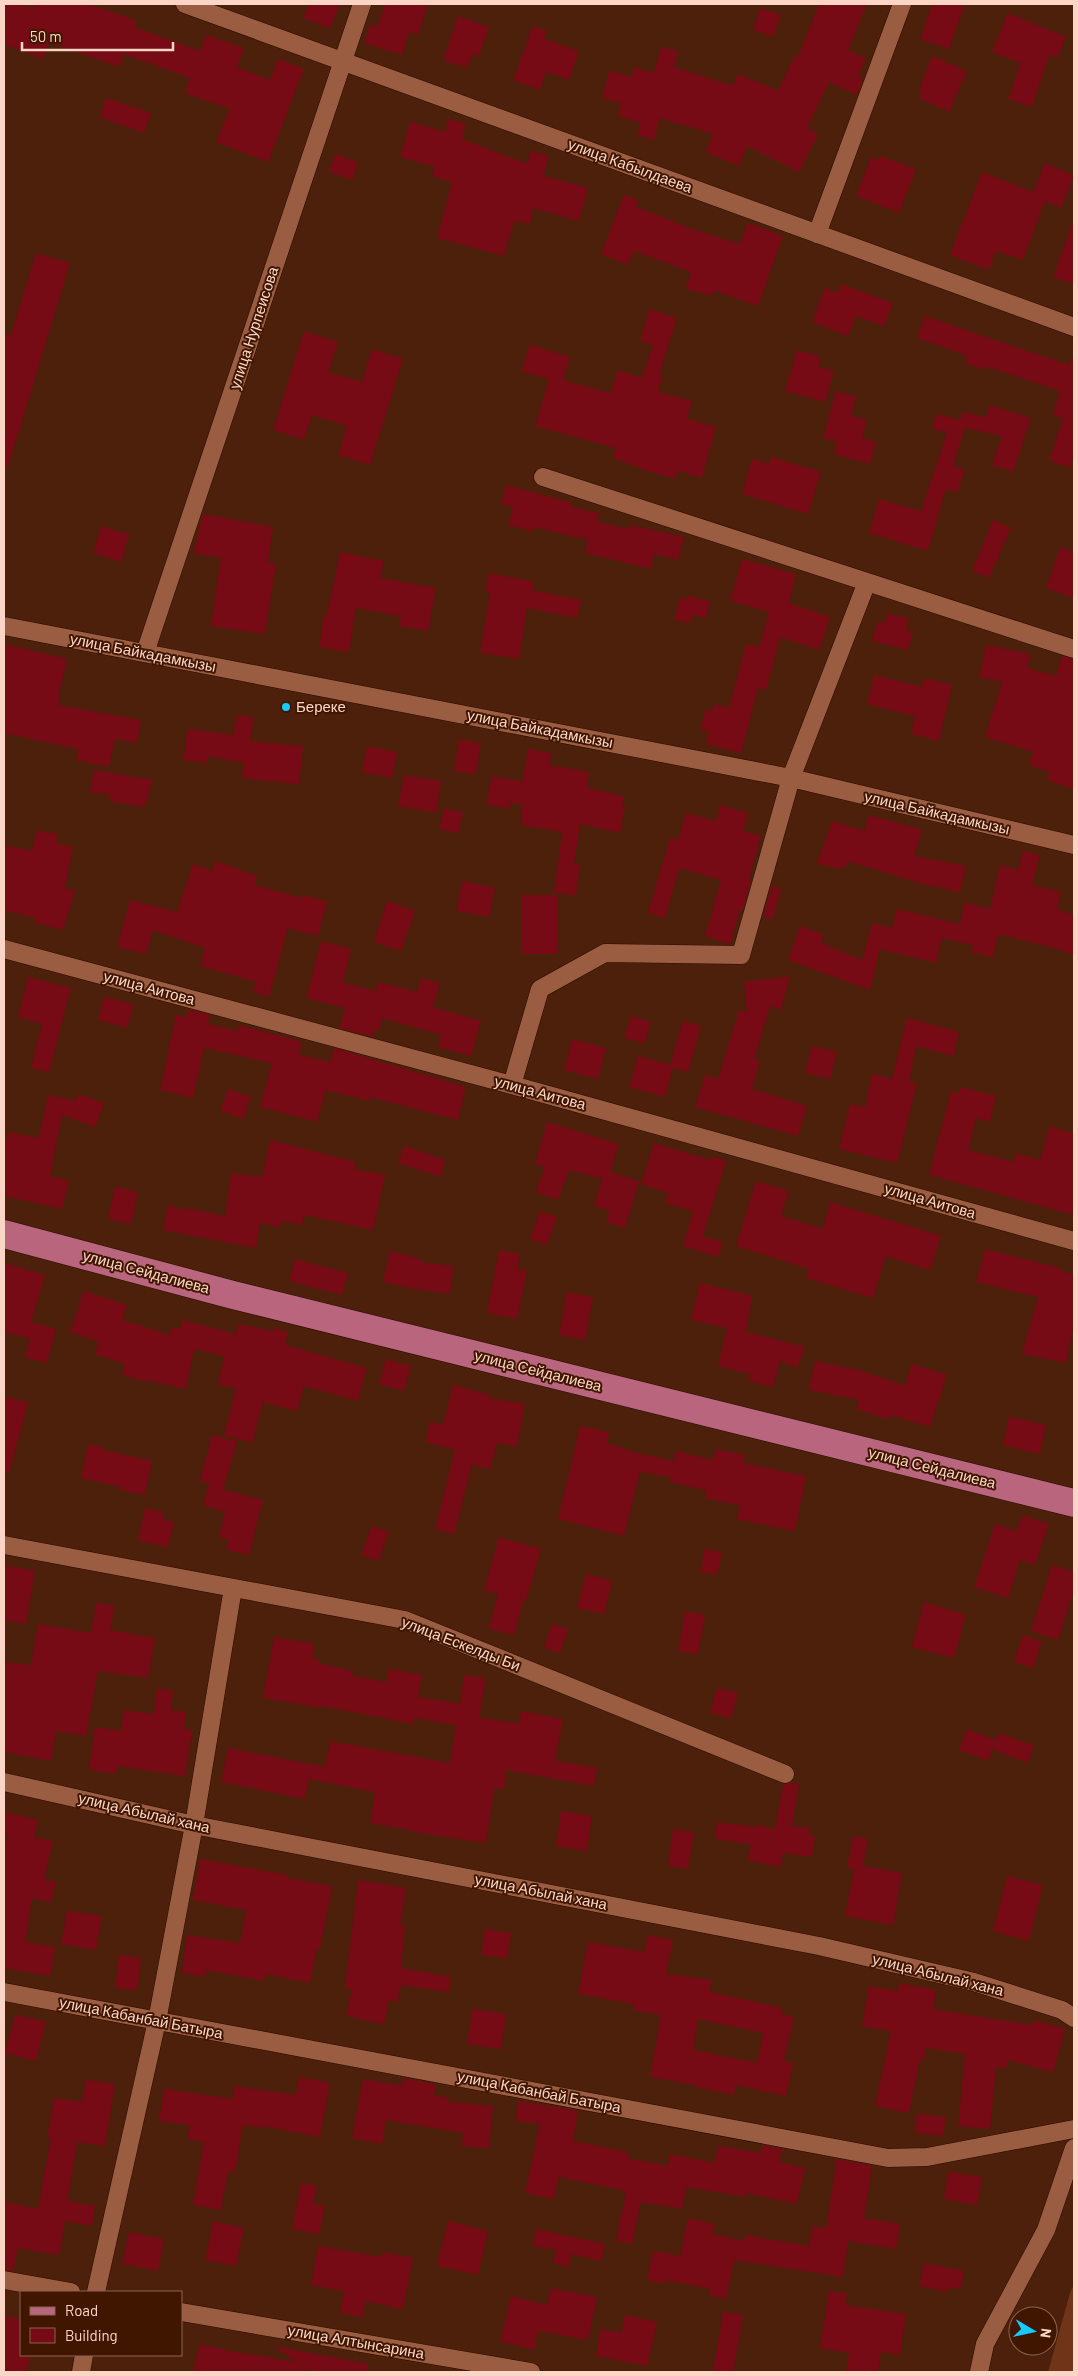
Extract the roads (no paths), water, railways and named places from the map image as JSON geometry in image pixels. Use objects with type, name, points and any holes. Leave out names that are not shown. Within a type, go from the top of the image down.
[{"type":"main road","name":"улица Сейдалиева","points":[[4,1234],[233,1295],[1074,1503]]},
{"type":"street","name":"улица Кабылдаева","points":[[185,4],[1074,327]]},
{"type":"street","name":"улица Нурпеисова","points":[[145,653],[362,4]]},
{"type":"street","points":[[817,234],[902,4]]},
{"type":"street","points":[[543,478],[1074,649]]},
{"type":"street","points":[[512,1085],[540,989],[604,953],[740,954],[791,778],[867,582]]},
{"type":"street","name":"улица Байкадамкызы","points":[[4,626],[791,778],[1074,845]]},
{"type":"street","name":"улица Аитова","points":[[4,950],[512,1085],[1074,1242]]},
{"type":"street","name":"улица Ескелды Би","points":[[4,1545],[405,1620],[785,1774]]},
{"type":"street","points":[[96,2291],[157,2021],[194,1825],[232,1588]]},
{"type":"street","name":"улица Абылай хана","points":[[4,1782],[194,1825],[819,1946],[974,1982],[1062,2010],[1074,2018]]},
{"type":"street","name":"улица Кабанбай Батыра","points":[[4,1992],[888,2158],[926,2157],[1074,2129]]},
{"type":"street","points":[[979,2372],[986,2344],[1046,2230],[1074,2148]]},
{"type":"street","points":[[4,2280],[65,2291]]},
{"type":"street","name":"улица Алтынсарина","points":[[182,2312],[531,2372]]},
{"type":"street","points":[[81,2372],[84,2356]]},
{"type":"place","name":"Береке","points":[[286,707]]}]
